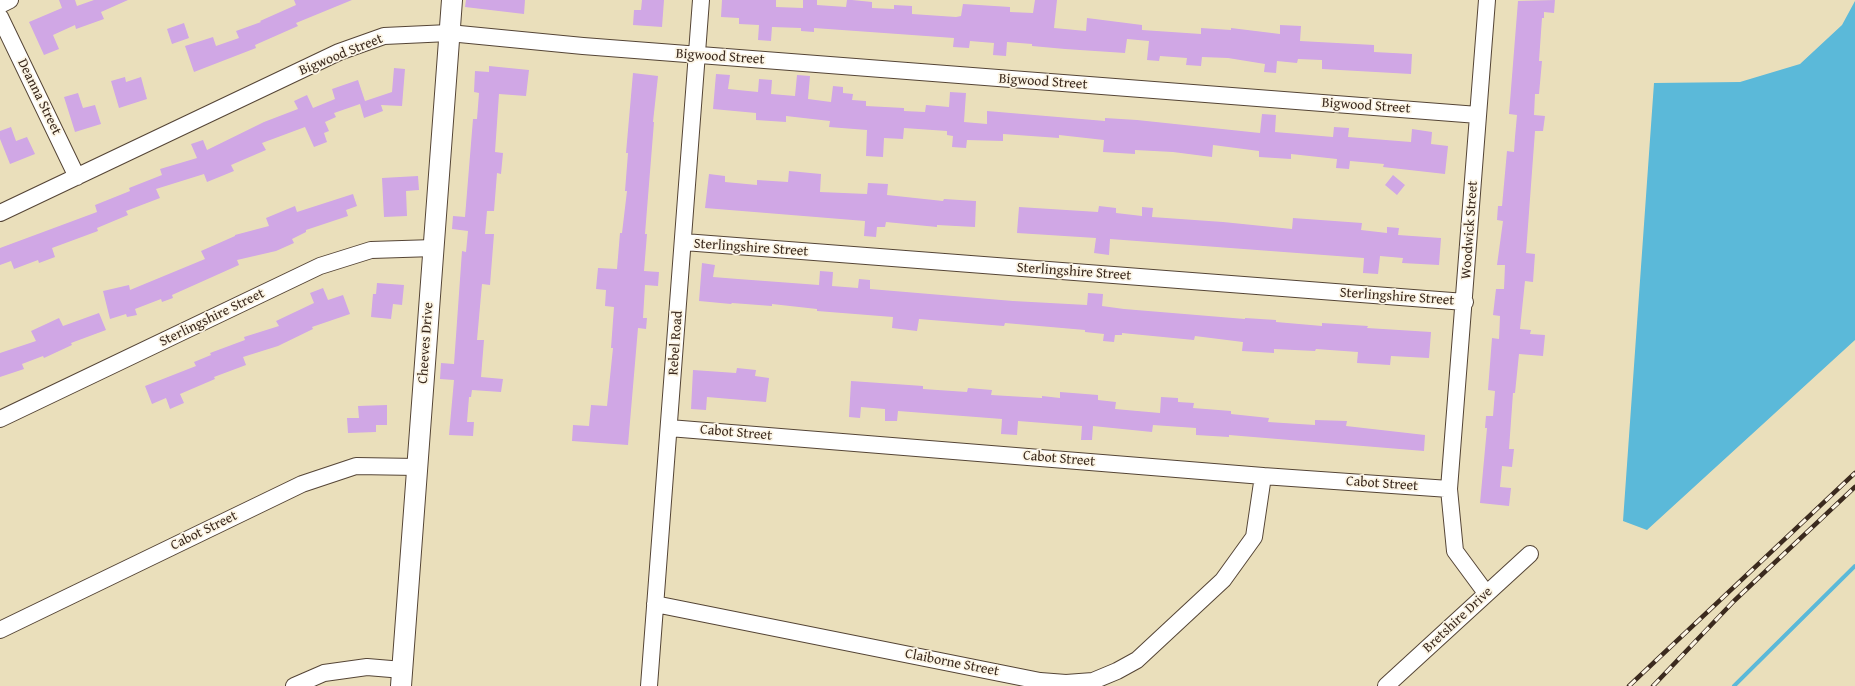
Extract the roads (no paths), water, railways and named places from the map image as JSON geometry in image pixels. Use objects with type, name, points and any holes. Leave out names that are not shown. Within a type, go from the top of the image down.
[{"type":"street","points":[[0,5],[10,0]]},
{"type":"street","name":"Cheeves Drive","points":[[402,678],[452,0]]},
{"type":"street","name":"Rebel Road","points":[[649,686],[654,604],[684,242],[701,0]]},
{"type":"street","name":"Woodwick Street","points":[[1486,593],[1455,551],[1449,489],[1487,0]]},
{"type":"street","name":"Deanna Street","points":[[0,17],[77,177]]},
{"type":"street","name":"Bigwood Street","points":[[0,213],[338,52],[384,36],[449,33],[697,55],[1478,115]]},
{"type":"street","name":"Sterlingshire Street","points":[[684,242],[1464,302]]},
{"type":"street","name":"Sterlingshire Street","points":[[0,419],[320,266],[371,250],[434,248]]},
{"type":"street","name":"Cabot Street","points":[[669,428],[1263,476],[1449,489]]},
{"type":"street","name":"Cabot Street","points":[[0,630],[302,484],[356,466],[417,467]]},
{"type":"street","name":"Claiborne Street","points":[[654,604],[1040,680],[1066,683],[1093,681],[1117,671],[1137,660],[1223,580],[1254,537],[1263,476]]},
{"type":"street","name":"Bretshire Drive","points":[[1386,686],[1530,554]]},
{"type":"street","points":[[294,686],[324,673],[367,667],[402,678]]},
{"type":"water","points":[[1855,1],[1855,340],[1647,530],[1623,521],[1654,83],[1740,82],[1800,64],[1842,25]]},
{"type":"waterway","points":[[1734,686],[1855,566]]},
{"type":"railway","points":[[1629,686],[1855,473]]},
{"type":"railway","points":[[1653,686],[1734,601],[1855,487]]}]
